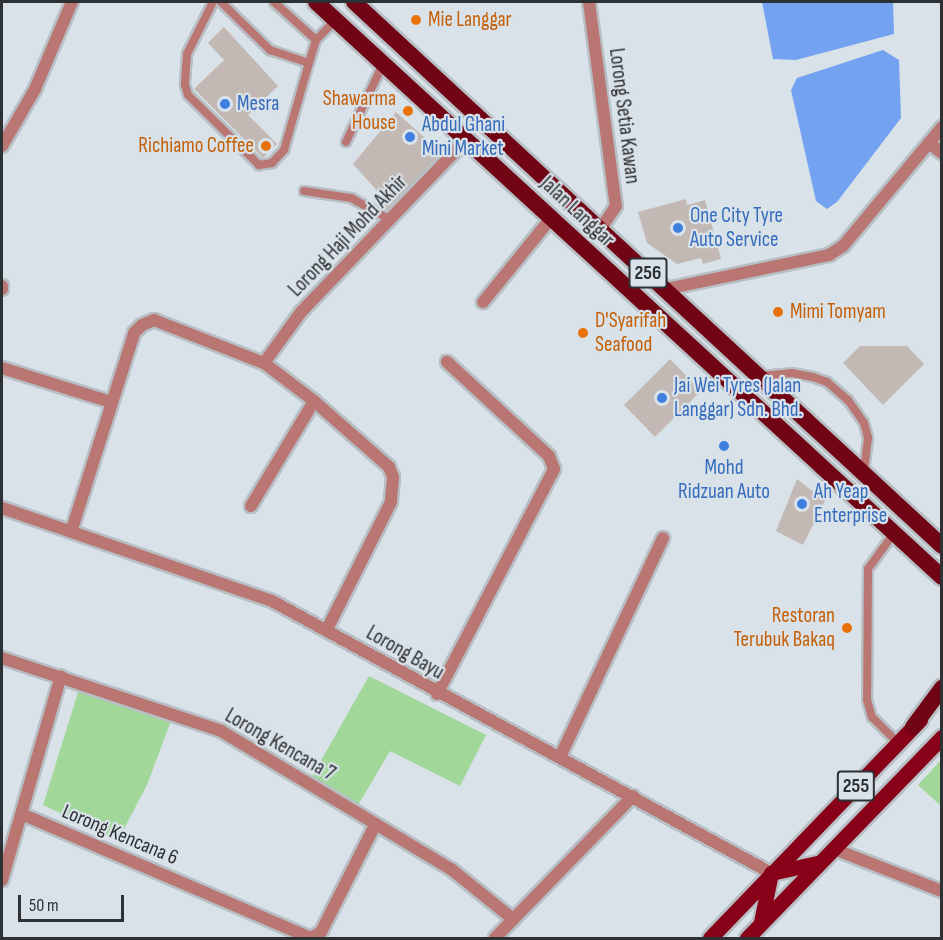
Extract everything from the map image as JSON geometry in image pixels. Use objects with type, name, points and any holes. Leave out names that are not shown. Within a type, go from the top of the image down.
[{"type":"highway","name":"Jalan Langgar","points":[[316,2],[942,577]]},
{"type":"highway","name":"Jalan Langgar","points":[[354,2],[942,546]]},
{"type":"highway","points":[[914,727],[942,688]]},
{"type":"main road","name":"255","points":[[710,939],[771,873],[942,698]]},
{"type":"main road","name":"255","points":[[747,939],[942,737]]},
{"type":"main road","points":[[760,925],[771,873],[822,861]]},
{"type":"street","points":[[2,146],[35,89],[72,2]]},
{"type":"street","name":"Lorong Setia Kawan","points":[[589,2],[616,206],[600,230]]},
{"type":"street","points":[[666,289],[829,255],[843,246],[942,127]]},
{"type":"street","name":"Lorong Haji Mohd Akhir","points":[[264,363],[301,312],[466,140]]},
{"type":"street","points":[[929,143],[942,153]]},
{"type":"street","points":[[483,302],[551,218]]},
{"type":"street","points":[[72,529],[134,333],[154,320],[264,363],[314,401],[389,467],[394,488],[326,631]]},
{"type":"street","points":[[437,694],[554,469],[549,456],[447,362]]},
{"type":"street","points":[[2,368],[111,402]]},
{"type":"street","points":[[251,506],[314,401]]},
{"type":"street","name":"Lorong Bayu","points":[[2,508],[72,529],[248,591],[326,631],[437,694],[633,796],[771,873]]},
{"type":"street","points":[[560,757],[663,538]]},
{"type":"street","name":"Lorong Kencana 7","points":[[2,658],[221,730],[451,869],[513,919]]},
{"type":"street","points":[[2,880],[24,815],[61,676]]},
{"type":"street","points":[[495,939],[633,796]]},
{"type":"street","name":"Lorong Kencana 6","points":[[24,815],[310,938],[321,932],[375,825]]},
{"type":"street","points":[[834,849],[942,891]]},
{"type":"lane","points":[[213,2],[187,54],[184,85],[188,94],[259,165],[277,160],[284,150],[316,40],[335,20]]},
{"type":"lane","points":[[221,2],[270,50],[309,63]]},
{"type":"lane","points":[[274,2],[316,40]]},
{"type":"lane","points":[[346,142],[383,64]]},
{"type":"lane","points":[[304,192],[351,198],[391,219]]},
{"type":"lane","points":[[758,376],[792,373],[813,377],[827,382],[848,400],[864,423],[868,438],[864,474]]},
{"type":"lane","points":[[894,533],[868,569],[867,700],[872,717],[898,743]]},
{"type":"green space","points":[[369,676],[486,735],[460,786],[390,751],[357,807],[310,780]]},
{"type":"green space","points":[[79,689],[172,718],[147,785],[118,840],[43,805]]},
{"type":"green space","points":[[941,760],[941,806],[918,785]]},
{"type":"water","points":[[762,2],[893,2],[894,34],[796,60],[773,59]]},
{"type":"water","points":[[883,50],[899,60],[901,118],[837,202],[827,209],[816,201],[791,90],[797,78]]},
{"type":"building","points":[[224,27],[278,86],[248,115],[277,144],[263,158],[194,89],[224,60],[208,43]]},
{"type":"building","points":[[396,112],[442,153],[387,211],[376,201],[381,195],[353,164]]},
{"type":"building","name":"One City Tyre Auto Service","points":[[686,199],[687,205],[705,200],[721,259],[703,264],[701,258],[677,264],[647,243],[638,212]]},
{"type":"building","points":[[860,346],[907,346],[924,364],[883,405],[843,363]]},
{"type":"building","name":"Jai Wei Tyres (Jalan Langgar) Sdn. Bhd.","points":[[670,359],[701,391],[655,437],[624,405]]},
{"type":"building","points":[[797,479],[825,501],[803,545],[776,531]]},
{"type":"place","name":"Mie Langgar","points":[[416,20]]},
{"type":"place","name":"Mesra","points":[[225,104]]},
{"type":"place","name":"Shawarma House","points":[[408,111]]},
{"type":"place","name":"Abdul Ghani Mini Market","points":[[410,137]]},
{"type":"place","name":"Richiamo Coffee","points":[[266,146]]},
{"type":"place","name":"One City Tyre Auto Service","points":[[678,228]]},
{"type":"place","name":"Mimi Tomyam","points":[[778,312]]},
{"type":"place","name":"D'Syarifah Seafood","points":[[583,333]]},
{"type":"place","name":"Jai Wei Tyres (Jalan Langgar) Sdn. Bhd.","points":[[662,398]]},
{"type":"place","name":"Mohd Ridzuan Auto","points":[[724,446]]},
{"type":"place","name":"Ah Yeap Enterprise","points":[[802,504]]},
{"type":"place","name":"Restoran Terubuk Bakaq","points":[[847,628]]}]
